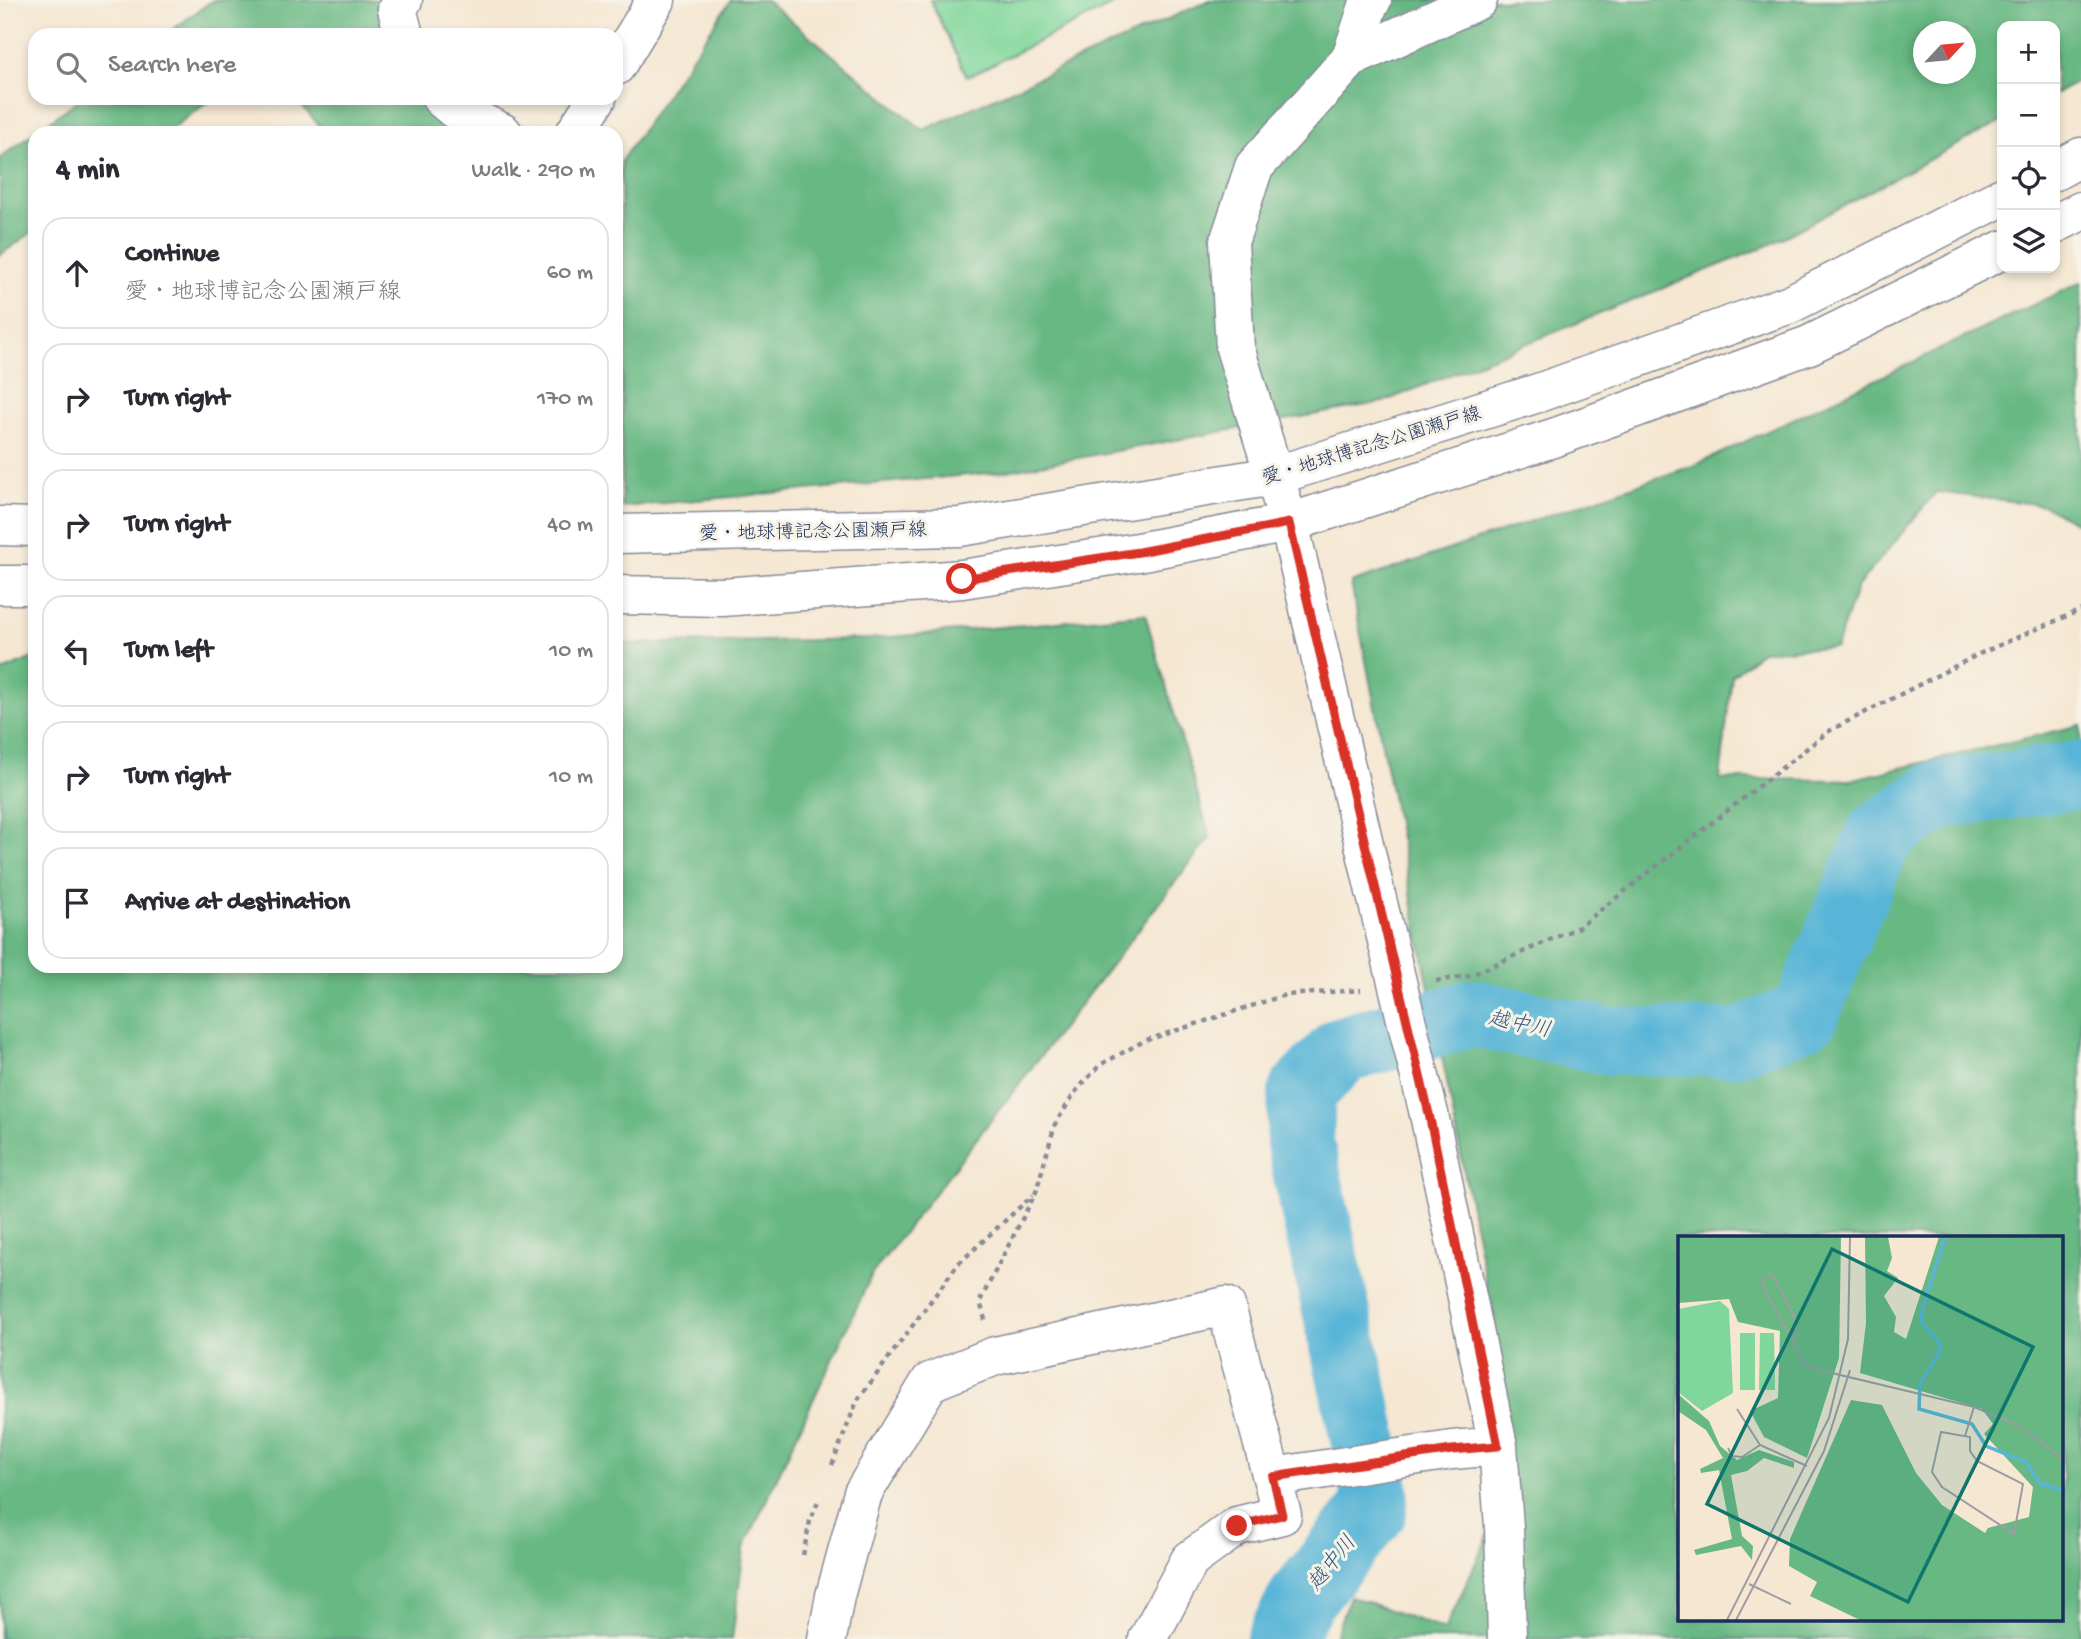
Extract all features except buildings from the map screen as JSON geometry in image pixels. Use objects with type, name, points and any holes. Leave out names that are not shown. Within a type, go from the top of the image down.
[{"type":"main road","points":[[402,28],[397,9],[403,0]]},
{"type":"main road","points":[[623,54],[656,0]]},
{"type":"main road","points":[[1373,0],[1368,6],[1351,58],[1254,167],[1229,242],[1235,348],[1289,523],[1429,1114],[1498,1446],[1504,1527],[1507,1639]]},
{"type":"main road","points":[[1351,58],[1478,0]]},
{"type":"main road","points":[[449,105],[489,126]]},
{"type":"main road","points":[[579,126],[593,105]]},
{"type":"main road","points":[[2060,168],[2081,158]]},
{"type":"main road","name":"愛・地球博記念公園瀬戸線","points":[[623,534],[960,527],[1273,476],[1538,393],[1790,304],[1997,200]]},
{"type":"main road","points":[[2060,222],[2081,211]]},
{"type":"main road","points":[[623,595],[723,597],[962,579],[1139,552],[1289,523],[1556,437],[1809,345],[1997,252]]},
{"type":"main road","points":[[0,526],[28,527]]},
{"type":"main road","points":[[0,585],[28,585]]},
{"type":"main road","points":[[827,1639],[835,1596],[863,1493],[930,1382],[995,1356],[1226,1306],[1282,1515],[1237,1526],[1190,1560],[1149,1639]]},
{"type":"main road","points":[[1273,1477],[1452,1450],[1498,1446]]},
{"type":"path","points":[[1431,982],[1469,976],[1579,927],[1654,871],[1829,731],[1979,654],[2081,610]]},
{"type":"path","points":[[995,1356],[980,1301],[1037,1192],[1055,1124],[1076,1091],[1100,1065],[1143,1041],[1285,995],[1366,990]]},
{"type":"green space","points":[[213,0],[395,0],[389,28],[175,28]]},
{"type":"green space","points":[[731,0],[766,0],[923,130],[1210,0],[2081,0],[2081,80],[2060,91],[2060,21],[1997,21],[1997,124],[1769,245],[1383,402],[1001,472],[623,507],[623,158]]},
{"type":"green space","points":[[930,0],[1122,0],[967,77]]},
{"type":"green space","points":[[72,105],[204,105],[175,126],[43,126]]},
{"type":"green space","points":[[301,105],[442,105],[468,126],[320,126]]},
{"type":"green space","points":[[28,137],[28,235],[0,255],[0,158]]},
{"type":"green space","points":[[2081,282],[2081,525],[2043,505],[1936,492],[1857,587],[1836,647],[1762,651],[1732,676],[1720,779],[1850,780],[2081,725],[2081,1639],[1334,1639],[1350,1596],[1445,1630],[1503,1503],[1494,1327],[1351,583],[1698,464]]},
{"type":"green space","points":[[1145,614],[1210,837],[872,1274],[744,1548],[732,1639],[0,1639],[0,672],[28,660],[28,973],[623,973],[623,644],[869,639]]},
{"type":"waterway","name":"越中川","points":[[1280,1639],[1302,1598],[1373,1511],[1375,1489],[1300,1143],[1302,1092],[1342,1050],[1472,1013],[1608,1041],[1735,1043],[1805,1015],[1880,834],[1938,795],[2081,775]]},
{"type":"route","points":[[962,579],[1139,552],[1289,523],[1429,1114],[1498,1446],[1452,1450],[1273,1477],[1282,1515],[1237,1526]]}]
